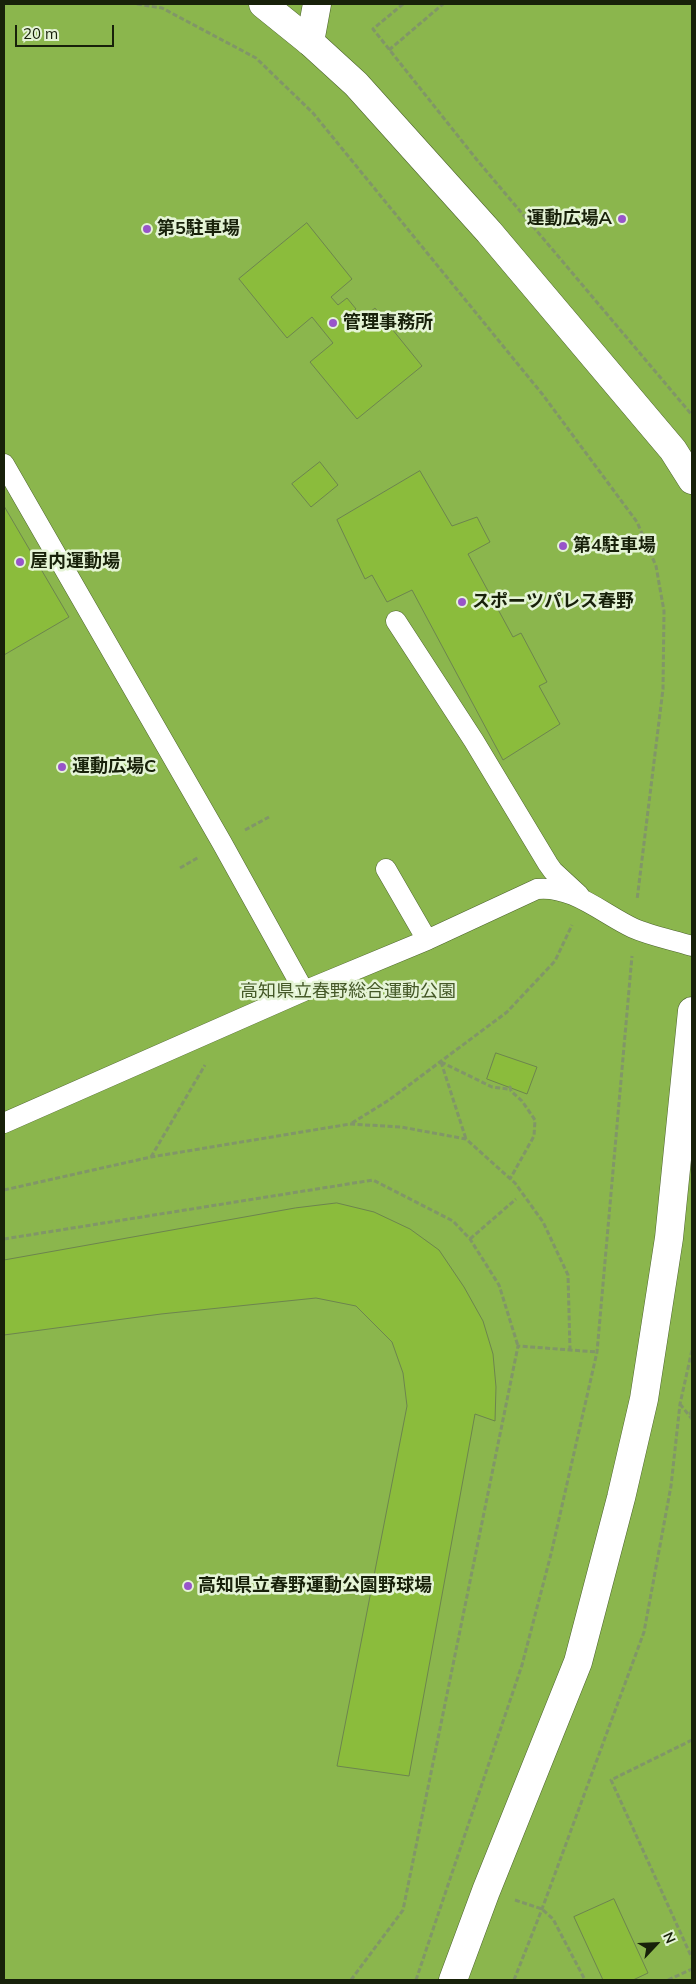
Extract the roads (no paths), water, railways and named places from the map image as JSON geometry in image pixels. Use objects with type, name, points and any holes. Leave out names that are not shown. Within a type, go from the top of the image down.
[{"type":"street","points":[[263,4],[310,42],[356,84],[489,232],[673,450],[692,480]]},
{"type":"street","points":[[310,42],[317,4]]},
{"type":"street","points":[[453,1980],[486,1891],[578,1662],[624,1489],[644,1399],[669,1238],[692,1011]]},
{"type":"lane","points":[[4,464],[217,835],[304,991]]},
{"type":"lane","points":[[396,621],[474,741],[553,871],[584,899],[633,928],[692,946]]},
{"type":"lane","points":[[386,869],[427,940]]},
{"type":"lane","points":[[4,1124],[304,991],[427,940],[537,889],[553,890],[584,899]]},
{"type":"place","name":"運動広場A","points":[[622,219]]},
{"type":"place","name":"第5駐車場","points":[[147,229]]},
{"type":"place","name":"管理事務所","points":[[333,323]]},
{"type":"place","name":"第4駐車場","points":[[563,546]]},
{"type":"place","name":"屋内運動場","points":[[20,562]]},
{"type":"place","name":"スポーツパレス春野","points":[[462,602]]},
{"type":"place","name":"運動広場C","points":[[62,767]]},
{"type":"place","name":"高知県立春野運動公園野球場","points":[[188,1586]]},
{"type":"park label","name":"高知県立春野総合運動公園","points":[[348,992]]}]
